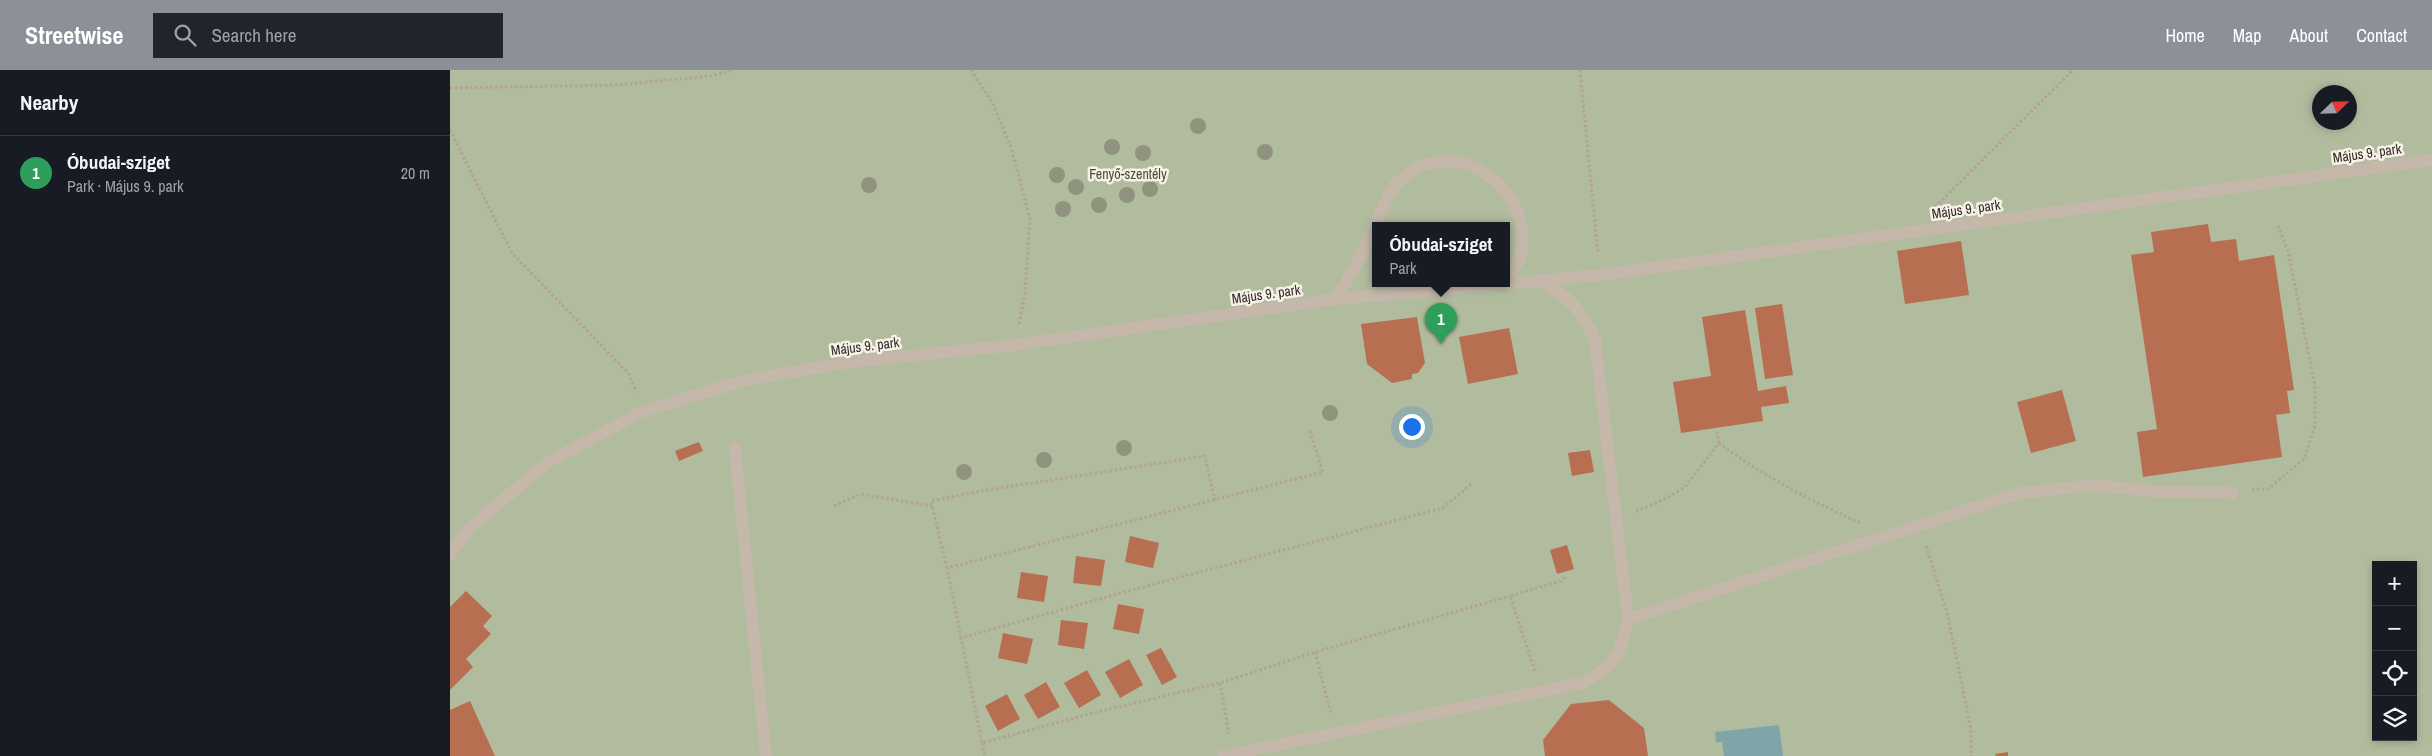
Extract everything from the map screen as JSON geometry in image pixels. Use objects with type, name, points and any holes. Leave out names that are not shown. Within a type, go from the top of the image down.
[{"type":"street","name":"Május 9. park","points":[[1510,282],[1600,274],[2432,160]]},
{"type":"street","points":[[1378,222],[1396,183],[1424,165],[1440,162],[1462,163],[1482,171],[1504,189],[1517,208],[1522,231],[1520,257],[1510,273]]},
{"type":"street","points":[[1336,300],[1372,234]]},
{"type":"street","points":[[1227,755],[1582,683],[1614,661],[1623,642],[1628,619],[1595,340],[1582,314],[1564,295],[1538,280]]},
{"type":"street","name":"Május 9. park","points":[[450,554],[472,526],[548,462],[644,411],[756,378],[850,362],[1014,345],[1336,300],[1464,287]]},
{"type":"street","points":[[735,448],[766,756]]},
{"type":"street","points":[[1628,619],[2020,493],[2094,485],[2163,492],[2232,492]]},
{"type":"path","points":[[450,88],[616,85],[710,76],[734,70]]},
{"type":"path","points":[[971,70],[992,102],[1011,147],[1030,220],[1025,293],[1014,345]]},
{"type":"path","points":[[1580,70],[1600,274]]},
{"type":"path","points":[[1910,232],[2073,70]]},
{"type":"path","points":[[450,130],[512,253],[629,374],[644,411]]},
{"type":"path","points":[[2232,492],[2268,489],[2285,476],[2304,459],[2315,426],[2315,386],[2288,251],[2277,224]]},
{"type":"path","points":[[948,568],[1323,472],[1309,429]]},
{"type":"path","points":[[1717,432],[1719,443],[1753,468],[1805,497],[1889,536]]},
{"type":"path","points":[[1616,516],[1629,514],[1661,501],[1684,488],[1719,443]]},
{"type":"path","points":[[985,756],[960,638],[948,568],[931,502],[981,491],[1205,456],[1215,501]]},
{"type":"path","points":[[960,638],[1139,588],[1443,508],[1471,484]]},
{"type":"path","points":[[834,506],[861,494],[932,506]]},
{"type":"path","points":[[1919,526],[1947,612],[1971,730],[1971,756]]},
{"type":"path","points":[[981,740],[982,743],[1098,712],[1220,683],[1315,652],[1561,581],[1565,577]]},
{"type":"path","points":[[1510,596],[1541,691]]},
{"type":"path","points":[[1315,652],[1336,733]]},
{"type":"path","points":[[1220,683],[1227,755]]},
{"type":"green space","name":"Fenyő-szentély","points":[[450,70],[2432,70],[2432,756],[450,756]]},
{"type":"water","points":[[1779,725],[1783,756],[1724,756],[1722,742],[1716,742],[1715,732]]},
{"type":"building","points":[[2208,224],[2211,242],[2236,239],[2239,261],[2274,255],[2294,390],[2287,391],[2290,413],[2276,415],[2282,457],[2143,477],[2137,432],[2157,429],[2131,255],[2154,252],[2151,232]]},
{"type":"building","points":[[1961,241],[1969,295],[1905,304],[1897,251]]},
{"type":"building","points":[[1782,304],[1793,375],[1765,379],[1755,308]]},
{"type":"building","points":[[1745,310],[1758,391],[1786,386],[1789,403],[1761,407],[1763,421],[1681,433],[1673,382],[1711,376],[1702,317]]},
{"type":"building","points":[[1417,317],[1425,363],[1418,373],[1412,374],[1412,379],[1392,383],[1367,364],[1361,324]]},
{"type":"building","points":[[1509,328],[1518,374],[1468,384],[1459,337]]},
{"type":"building","points":[[2062,390],[2076,441],[2031,453],[2017,402]]},
{"type":"building","points":[[699,442],[703,451],[679,461],[675,451]]},
{"type":"building","points":[[1590,450],[1594,472],[1572,476],[1568,453]]},
{"type":"building","points":[[1130,536],[1159,543],[1153,568],[1125,562]]},
{"type":"building","points":[[1567,545],[1574,569],[1557,574],[1550,550]]},
{"type":"building","points":[[1076,556],[1105,560],[1101,586],[1073,583]]},
{"type":"building","points":[[1021,572],[1048,576],[1044,602],[1017,598]]},
{"type":"building","points":[[466,591],[492,616],[483,626],[491,634],[466,659],[473,667],[450,690],[450,607]]},
{"type":"building","points":[[1118,604],[1144,609],[1139,634],[1113,629]]},
{"type":"building","points":[[1061,620],[1088,623],[1084,649],[1058,645]]},
{"type":"building","points":[[1003,633],[1033,639],[1027,664],[998,658]]},
{"type":"building","points":[[1161,648],[1177,677],[1162,685],[1146,655]]},
{"type":"building","points":[[1129,659],[1143,685],[1120,698],[1105,672]]},
{"type":"building","points":[[1087,670],[1101,695],[1079,708],[1064,683]]},
{"type":"building","points":[[1046,682],[1060,707],[1038,719],[1024,695]]},
{"type":"building","points":[[1007,694],[1020,719],[998,731],[985,706]]},
{"type":"building","points":[[1609,700],[1644,728],[1648,756],[1545,756],[1543,740],[1571,704]]},
{"type":"building","points":[[470,701],[495,756],[450,756],[450,710]]},
{"type":"building","points":[[2008,752],[2008,756],[1996,756],[1995,754]]},
{"type":"place","name":"Óbudai-sziget","points":[[1441,344]]}]
